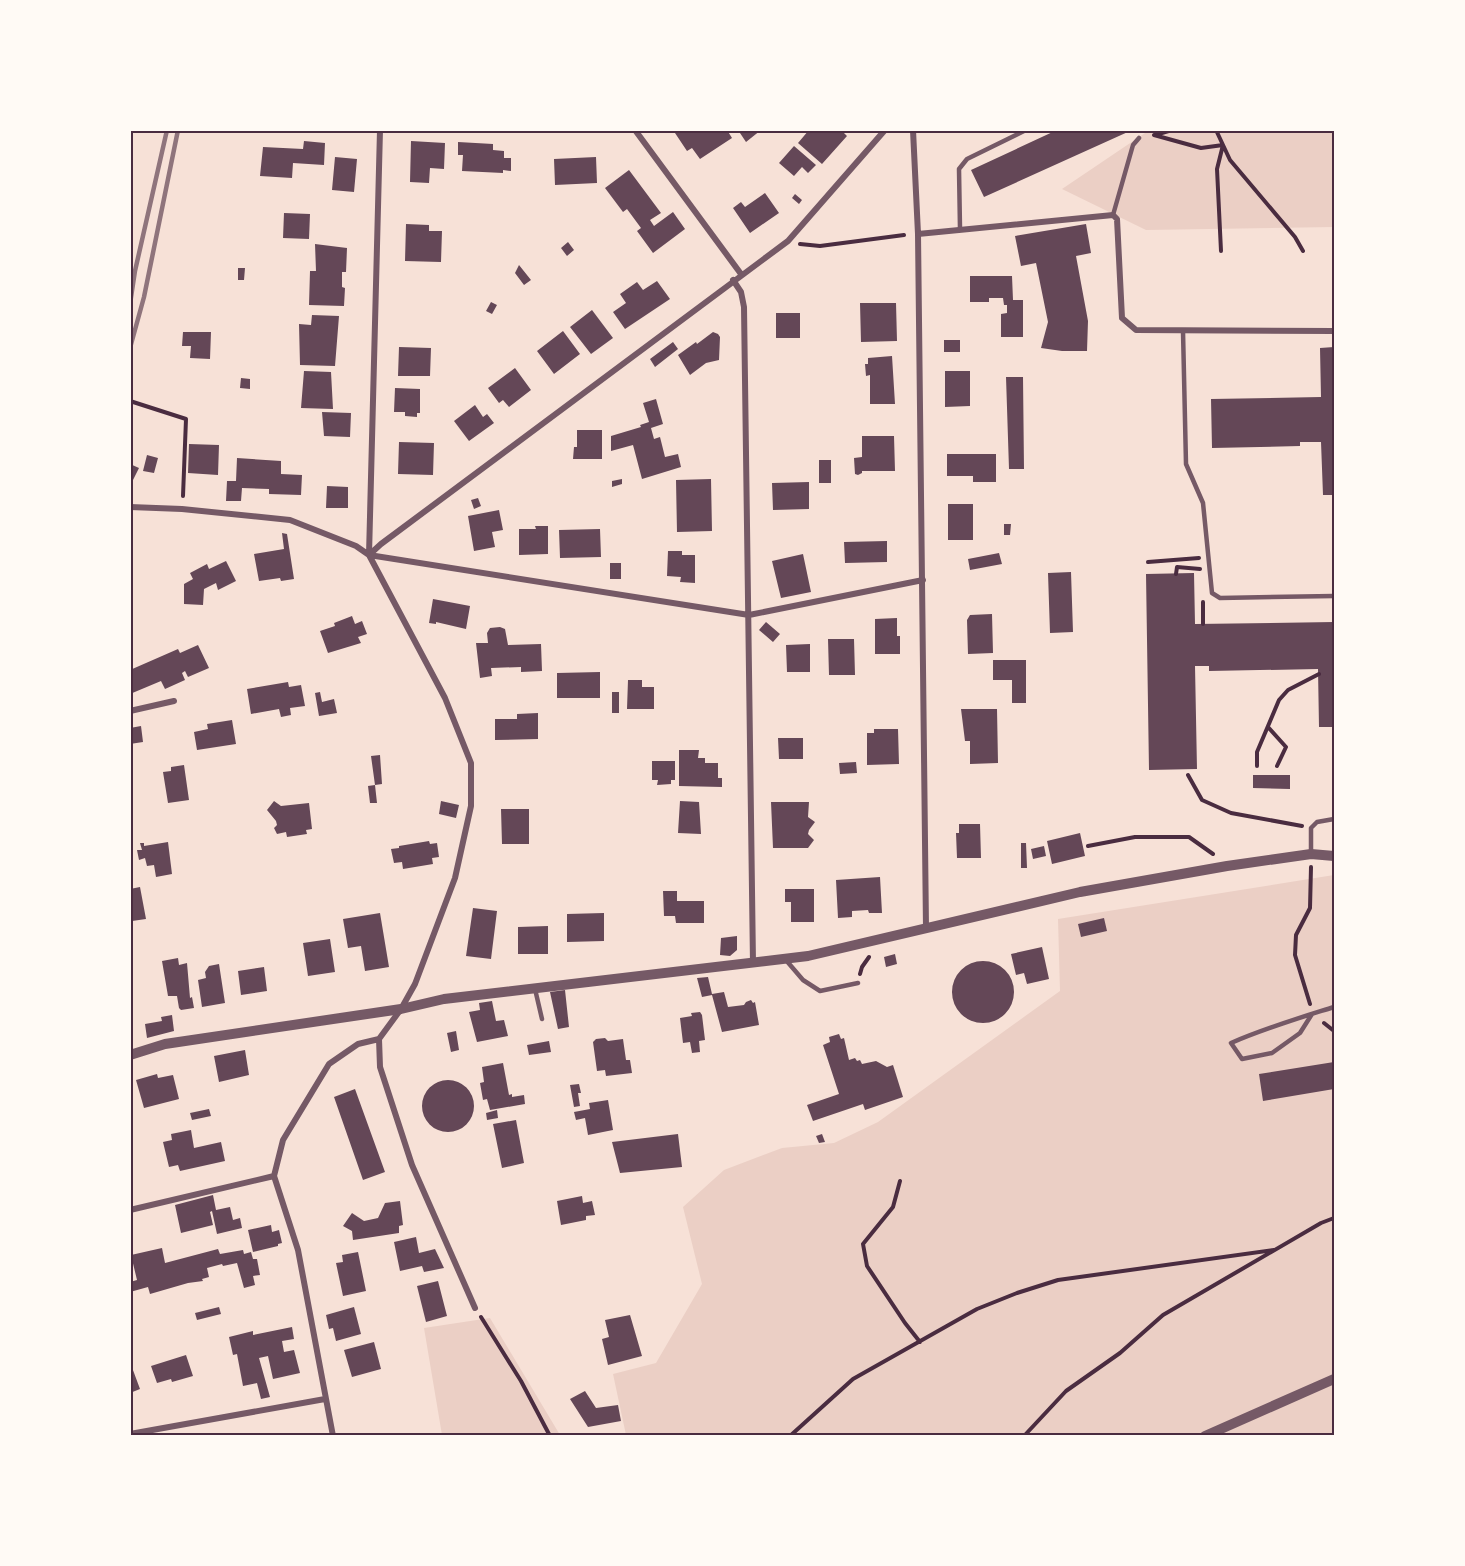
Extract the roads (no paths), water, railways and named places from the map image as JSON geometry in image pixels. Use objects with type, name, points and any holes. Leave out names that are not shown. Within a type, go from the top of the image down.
[{"type":"street","points":[[380,130],[369,555],[445,698],[471,763],[471,806],[455,878],[416,984],[379,1039],[380,1067],[412,1165],[475,1308]]},
{"type":"street","points":[[635,130],[741,274]]},
{"type":"street","points":[[369,555],[788,241],[885,130]]},
{"type":"street","points":[[913,130],[918,234],[926,928]]},
{"type":"street","points":[[918,234],[1113,215],[1117,219],[1122,318],[1136,330],[1335,331]]},
{"type":"street","points":[[733,280],[741,292],[744,307],[753,963]]},
{"type":"street","points":[[130,507],[182,509],[290,520],[356,546],[369,555],[749,615],[923,580]]},
{"type":"street","points":[[130,711],[174,702]]},
{"type":"street","points":[[130,1055],[165,1044],[401,1009],[444,999],[808,956],[1080,892],[1311,854],[1335,856]]},
{"type":"street","points":[[333,1436],[298,1250],[274,1176],[283,1140],[329,1064],[358,1044],[379,1039]]},
{"type":"street","points":[[130,1210],[274,1176]]},
{"type":"street","points":[[1205,1436],[1335,1379]]},
{"type":"street","points":[[130,1434],[326,1399]]},
{"type":"lane","points":[[960,229],[959,170],[967,159],[1026,130]]},
{"type":"lane","points":[[1113,215],[1133,145],[1140,138]]},
{"type":"lane","points":[[1183,331],[1186,464],[1203,503],[1212,593],[1220,598],[1335,596]]},
{"type":"lane","points":[[1311,854],[1311,828],[1317,822],[1335,819]]},
{"type":"lane","points":[[784,959],[803,980],[820,991],[858,983]]},
{"type":"lane","points":[[535,988],[542,1019]]},
{"type":"lane","points":[[1312,1014],[1300,1033],[1272,1053],[1242,1059],[1231,1043],[1258,1032],[1312,1014],[1335,1007]]},
{"type":"railway","points":[[130,304],[135,271],[167,130]]},
{"type":"railway","points":[[130,348],[144,297],[178,130]]}]
